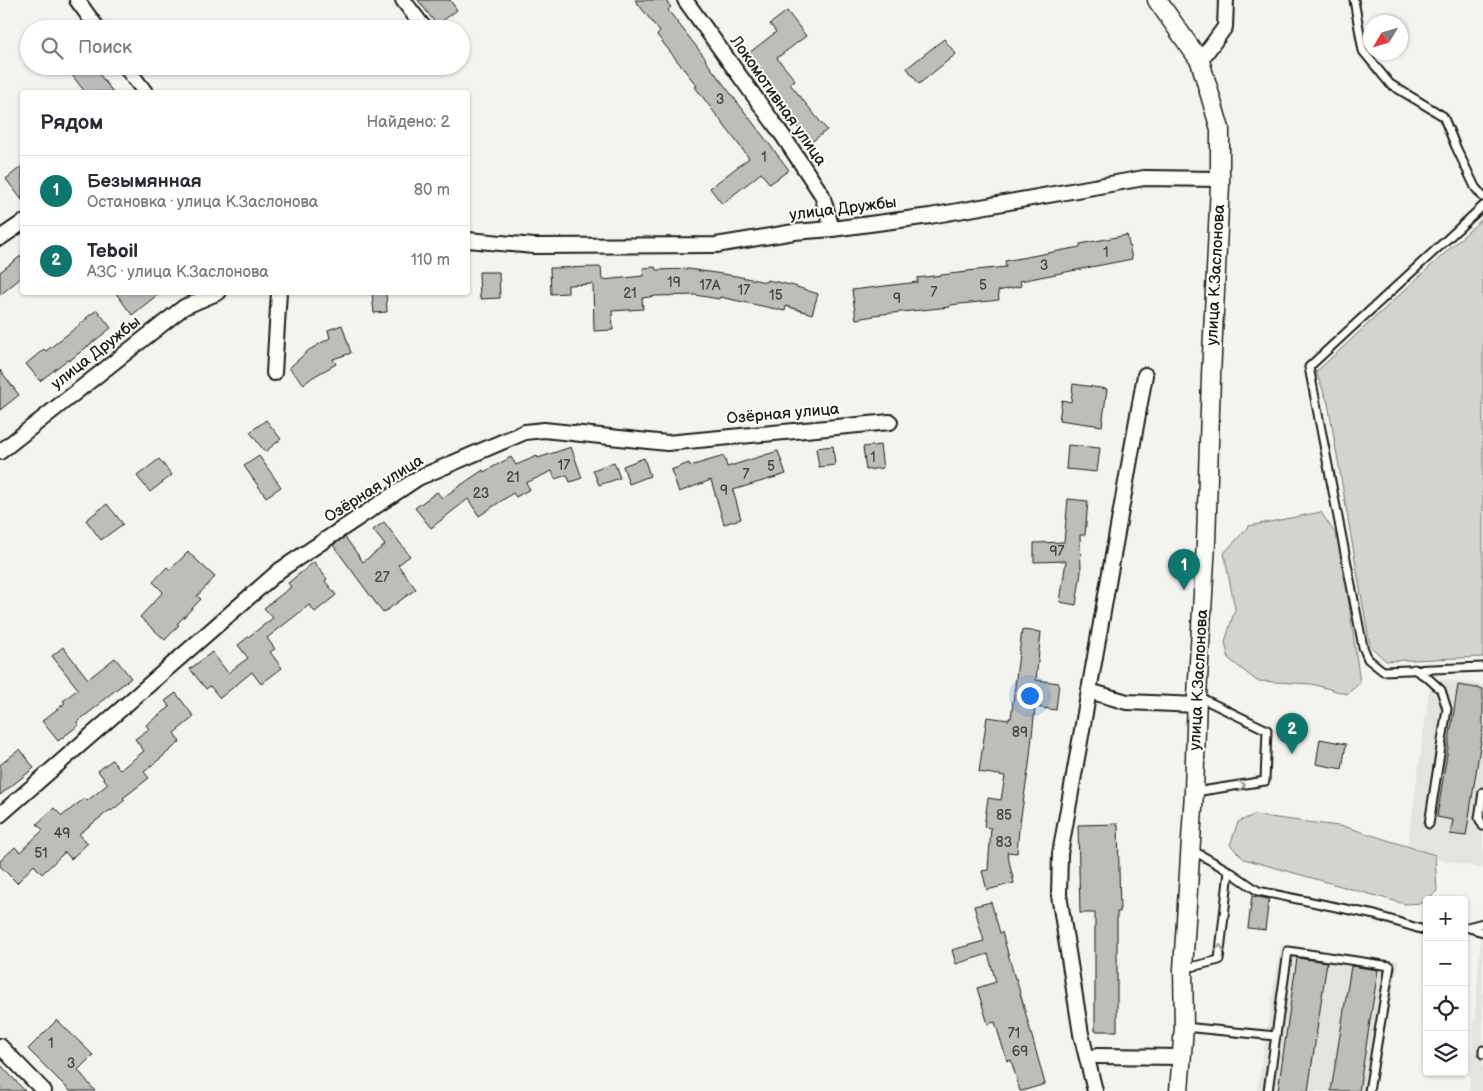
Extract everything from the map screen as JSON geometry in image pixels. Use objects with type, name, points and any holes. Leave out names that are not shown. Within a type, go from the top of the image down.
[{"type":"street","points":[[77,0],[91,20]]},
{"type":"street","points":[[404,0],[418,20]]},
{"type":"street","name":"Локомотивная улица","points":[[685,0],[783,136],[822,195],[832,229]]},
{"type":"street","name":"улица К.Заслонова","points":[[1157,0],[1200,61],[1220,129],[1220,179],[1206,543],[1191,849],[1183,969],[1184,1027],[1179,1091]]},
{"type":"street","points":[[1200,61],[1225,27],[1226,0]]},
{"type":"street","points":[[132,75],[143,90]]},
{"type":"street","name":"улица Дружбы","points":[[470,240],[534,246],[716,245],[794,232],[930,216],[1144,178],[1220,179]]},
{"type":"street","points":[[0,238],[20,224]]},
{"type":"street","name":"улица Дружбы","points":[[0,452],[184,307],[212,295]]},
{"type":"street","points":[[274,373],[279,295]]},
{"type":"street","points":[[1096,1091],[1081,1034],[1059,895],[1060,854],[1146,375]]},
{"type":"street","name":"Озёрная улица","points":[[0,815],[280,570],[418,478],[525,432],[544,430],[667,443],[890,422]]},
{"type":"street","points":[[1089,691],[1127,702],[1197,701]]},
{"type":"street","points":[[0,1046],[44,1091]]},
{"type":"street","points":[[1097,1056],[1181,1057]]},
{"type":"lane","points":[[1354,0],[1362,51],[1390,84],[1443,116],[1474,187],[1483,197]]},
{"type":"lane","points":[[1483,206],[1310,366],[1363,647],[1368,659],[1383,671],[1483,667]]},
{"type":"lane","points":[[1413,669],[1428,678],[1441,690],[1447,708],[1429,824]]},
{"type":"lane","points":[[1194,792],[1265,781],[1266,730],[1197,701]]},
{"type":"lane","points":[[1483,792],[1479,818],[1483,826]]},
{"type":"lane","points":[[1191,849],[1229,871],[1258,891],[1375,916],[1423,930]]},
{"type":"lane","points":[[1183,969],[1219,960],[1229,871]]},
{"type":"lane","points":[[1468,927],[1483,923]]},
{"type":"lane","points":[[1468,928],[1483,932]]},
{"type":"lane","points":[[1268,1091],[1288,951],[1390,966],[1369,1091]]},
{"type":"lane","points":[[1184,1027],[1276,1036]]},
{"type":"shaded area","points":[[1483,218],[1483,657],[1386,661],[1370,646],[1328,403],[1316,372]]},
{"type":"shaded area","points":[[1321,512],[1340,541],[1360,683],[1347,694],[1312,684],[1257,681],[1229,659],[1225,642],[1235,609],[1224,553],[1249,526]]},
{"type":"shaded area","points":[[1431,678],[1483,685],[1483,869],[1407,852]]},
{"type":"shaded area","points":[[1254,815],[1346,827],[1435,855],[1437,891],[1431,896],[1423,896],[1423,903],[1405,904],[1244,859],[1230,845],[1238,822]]},
{"type":"shaded area","points":[[1483,908],[1483,1091],[1469,1091]]},
{"type":"shaded area","points":[[1281,945],[1399,961],[1373,1091],[1257,1091]]},
{"type":"building","points":[[418,0],[450,0],[457,10],[444,20],[433,20]]},
{"type":"building","points":[[635,0],[665,0],[671,7],[668,10],[789,170],[770,184],[761,173],[722,204],[710,188],[749,158],[657,35],[660,32]]},
{"type":"building","points":[[787,11],[806,36],[777,58],[795,80],[790,84],[827,130],[810,143],[745,56],[776,32],[770,24]]},
{"type":"building","points":[[944,39],[956,54],[919,84],[907,68]]},
{"type":"building","points":[[72,75],[100,75],[111,90],[83,90]]},
{"type":"building","points":[[20,168],[20,197],[6,179]]},
{"type":"building","points":[[1127,235],[1132,259],[1020,281],[1021,286],[998,291],[999,300],[873,315],[856,319],[852,290],[918,282],[917,278],[1006,267],[1005,261],[1080,247],[1080,244]]},
{"type":"building","points":[[20,257],[20,279],[0,295],[0,272]]},
{"type":"building","points":[[601,267],[602,280],[644,276],[643,268],[655,267],[656,270],[688,269],[766,282],[767,280],[791,285],[818,294],[812,314],[786,306],[785,311],[720,297],[719,299],[695,295],[642,298],[643,309],[612,311],[613,330],[594,331],[593,284],[568,285],[568,293],[551,294],[550,268]]},
{"type":"building","points":[[479,272],[499,272],[500,298],[480,299]]},
{"type":"building","points":[[117,295],[157,295],[132,315]]},
{"type":"building","points":[[372,295],[386,295],[387,312],[374,313]]},
{"type":"building","points":[[97,310],[111,328],[40,381],[26,364],[44,349],[46,351]]},
{"type":"building","points":[[342,325],[351,353],[333,359],[336,364],[304,384],[289,368],[309,350],[330,338],[328,330]]},
{"type":"building","points":[[0,370],[19,395],[0,410]]},
{"type":"building","points":[[1073,384],[1107,389],[1102,426],[1059,420],[1062,400],[1071,402]]},
{"type":"building","points":[[266,420],[281,439],[265,452],[250,432]]},
{"type":"building","points":[[880,445],[883,468],[866,470],[863,447]]},
{"type":"building","points":[[1068,445],[1100,448],[1097,472],[1066,469]]},
{"type":"building","points":[[833,446],[835,465],[819,467],[816,448]]},
{"type":"building","points":[[571,447],[582,478],[570,482],[567,475],[555,479],[552,471],[526,483],[530,489],[516,497],[513,493],[479,516],[468,499],[431,528],[415,508],[437,492],[442,498],[483,470],[484,472],[511,457],[516,465],[537,456],[538,458]]},
{"type":"building","points":[[778,451],[786,474],[733,490],[741,519],[724,524],[711,480],[679,492],[671,470],[689,463],[690,466],[724,456],[727,467]]},
{"type":"building","points":[[259,456],[281,487],[266,497],[244,466]]},
{"type":"building","points":[[644,458],[650,476],[629,484],[623,466]]},
{"type":"building","points":[[159,459],[172,475],[150,492],[137,476]]},
{"type":"building","points":[[614,462],[620,478],[599,485],[593,470]]},
{"type":"building","points":[[1068,499],[1088,501],[1085,535],[1080,535],[1081,572],[1076,605],[1060,602],[1066,561],[1034,562],[1034,543],[1064,542]]},
{"type":"building","points":[[107,504],[123,524],[101,540],[86,520]]},
{"type":"building","points":[[384,522],[410,556],[398,565],[416,589],[383,613],[333,545],[345,537],[363,562],[385,545],[373,530]]},
{"type":"building","points":[[188,552],[215,577],[197,596],[201,599],[177,624],[179,625],[165,640],[140,617],[163,592],[153,582],[167,567],[170,570]]},
{"type":"building","points":[[314,562],[336,595],[315,612],[309,605],[267,638],[275,649],[270,652],[282,668],[261,684],[252,672],[220,698],[210,686],[206,689],[190,669],[212,652],[228,673],[248,658],[238,645],[273,618],[264,608],[291,587],[288,583]]},
{"type":"building","points":[[1022,630],[1041,632],[1036,680],[1059,683],[1056,710],[1035,707],[1017,853],[1007,852],[1014,883],[987,890],[982,871],[988,870],[991,828],[984,827],[988,798],[1001,800],[1005,776],[979,772],[987,717],[1009,720],[1011,718]]},
{"type":"building","points":[[63,647],[88,679],[115,658],[131,678],[99,703],[77,722],[79,725],[58,741],[42,721],[65,703],[63,701],[78,689],[52,656]]},
{"type":"building","points":[[1458,685],[1483,689],[1483,728],[1466,836],[1450,834],[1453,820],[1437,817]]},
{"type":"building","points":[[176,693],[194,717],[174,733],[180,742],[144,772],[149,778],[123,798],[125,800],[79,834],[88,843],[71,859],[65,852],[42,874],[34,865],[17,883],[0,866],[0,861],[15,847],[20,852],[43,830],[37,824],[54,808],[62,816],[85,798],[87,801],[108,784],[98,771],[112,760],[120,770],[144,751],[135,739],[149,729],[146,725],[170,707],[165,701]]},
{"type":"building","points":[[1320,739],[1346,744],[1342,769],[1316,764]]},
{"type":"building","points":[[20,749],[34,768],[0,795],[0,765]]},
{"type":"building","points":[[1118,824],[1120,912],[1117,912],[1117,1031],[1095,1031],[1095,913],[1080,913],[1078,825]]},
{"type":"building","points":[[1252,896],[1269,899],[1265,930],[1248,928]]},
{"type":"building","points":[[991,902],[1016,978],[1045,1084],[1022,1091],[1020,1091],[1011,1060],[1007,1061],[995,1022],[988,1024],[977,988],[996,982],[988,954],[956,964],[952,950],[984,941],[974,906]]},
{"type":"building","points":[[1297,958],[1327,962],[1308,1091],[1278,1091]]},
{"type":"building","points":[[1351,966],[1378,970],[1359,1091],[1331,1091]]},
{"type":"building","points":[[57,1020],[93,1055],[78,1070],[95,1091],[70,1091],[28,1049]]},
{"type":"building","points":[[0,1064],[10,1075],[25,1091],[0,1091]]},
{"type":"place","name":"Безымянная","points":[[1184,590]]},
{"type":"place","name":"Teboil","points":[[1292,754]]}]
